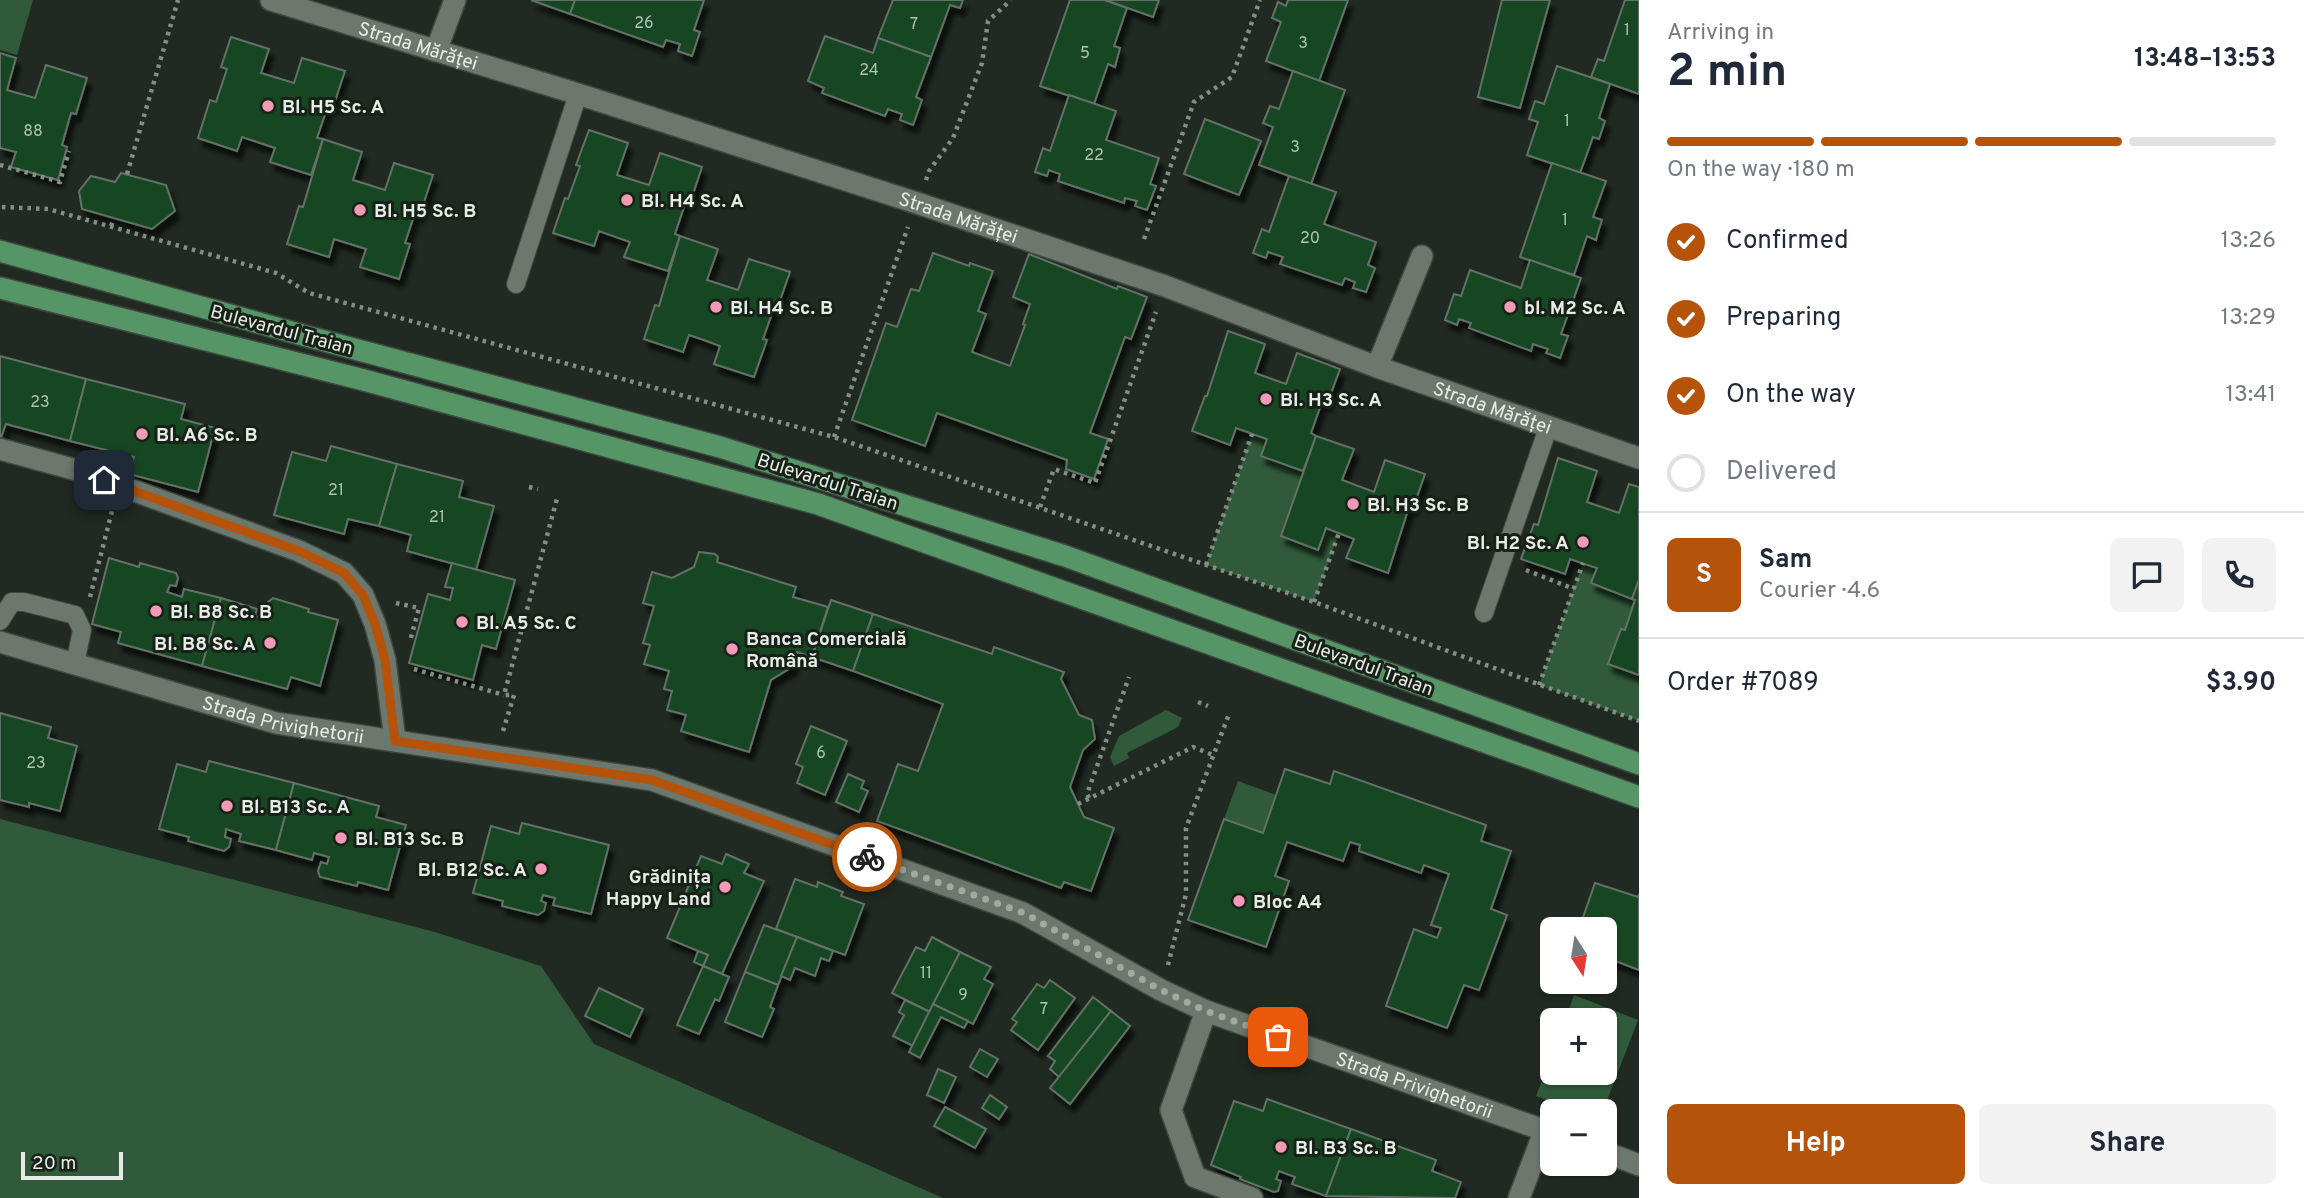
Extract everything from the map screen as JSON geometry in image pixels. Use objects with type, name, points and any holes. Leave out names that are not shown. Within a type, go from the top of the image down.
[{"type":"main road","name":"Bulevardul Traian","points":[[0,251],[732,450],[1065,556],[1639,764]]},
{"type":"main road","name":"Bulevardul Traian","points":[[0,288],[360,380],[818,504],[1639,797]]},
{"type":"street","name":"Strada Mărăței","points":[[271,0],[578,94],[1166,286],[1377,367],[1639,458]]},
{"type":"street","points":[[436,51],[456,0]]},
{"type":"street","points":[[1377,367],[1422,256]]},
{"type":"street","points":[[0,449],[80,471],[299,551],[344,573],[363,595],[375,624],[385,660],[395,741]]},
{"type":"street","name":"Strada Privighetorii","points":[[0,642],[276,723],[652,780],[1024,913],[1161,990],[1206,1011],[1540,1128]]},
{"type":"street","points":[[1206,1011],[1171,1110],[1195,1177],[1252,1198]]},
{"type":"street","points":[[1519,1198],[1540,1151]]},
{"type":"street","points":[[1617,1157],[1639,1165]]},
{"type":"lane","points":[[516,284],[578,94]]},
{"type":"lane","points":[[1484,613],[1549,425]]},
{"type":"lane","points":[[0,621],[12,602],[24,602],[75,615],[82,630],[75,663]]},
{"type":"path","points":[[127,174],[178,0]]},
{"type":"path","points":[[834,438],[929,171],[953,138],[982,63],[988,21],[1011,0]]},
{"type":"path","points":[[1144,239],[1194,102],[1232,77],[1260,0]]},
{"type":"path","points":[[0,165],[60,182],[69,151]]},
{"type":"path","points":[[2,207],[48,209],[111,226],[276,274],[309,293],[834,438],[1314,602],[1639,721]]},
{"type":"path","points":[[111,226],[114,218]]},
{"type":"path","points":[[1040,507],[1054,469],[1095,483],[1166,286]]},
{"type":"path","points":[[1206,565],[1252,434]]},
{"type":"path","points":[[529,487],[538,489]]},
{"type":"path","points":[[504,695],[558,495]]},
{"type":"path","points":[[82,630],[114,504]]},
{"type":"path","points":[[1314,602],[1339,533]]},
{"type":"path","points":[[1502,561],[1574,589]]},
{"type":"path","points":[[1539,685],[1583,564]]},
{"type":"path","points":[[363,595],[419,608],[409,643]]},
{"type":"path","points":[[403,666],[504,695],[514,695],[496,756]]},
{"type":"path","points":[[1089,798],[1087,794],[1129,677]]},
{"type":"path","points":[[1198,702],[1208,706]]},
{"type":"path","points":[[1161,990],[1186,894],[1185,828],[1229,713]]},
{"type":"path","points":[[1078,804],[1192,747],[1213,755]]},
{"type":"green space","points":[[0,0],[33,0],[17,55],[0,50]]},
{"type":"green space","points":[[1252,434],[1265,438],[1261,456],[1305,471],[1281,536],[1318,550],[1326,528],[1339,533],[1314,602],[1206,565]]},
{"type":"green space","points":[[1583,563],[1597,568],[1635,600],[1625,630],[1621,629],[1608,664],[1639,675],[1639,721],[1539,685]]},
{"type":"green space","points":[[1166,710],[1182,718],[1178,727],[1127,753],[1129,758],[1114,766],[1110,757],[1119,736]]},
{"type":"green space","points":[[1238,781],[1276,795],[1263,833],[1224,819]]},
{"type":"green space","points":[[0,819],[435,932],[541,966],[594,1044],[943,1198],[0,1198]]},
{"type":"green space","points":[[1574,995],[1607,1008],[1569,1008]]},
{"type":"green space","points":[[1617,1012],[1638,1020],[1617,1075]]},
{"type":"green space","points":[[1540,1085],[1613,1085],[1608,1099],[1544,1099],[1536,1096]]},
{"type":"building","points":[[531,0],[575,0],[570,14]]},
{"type":"building","points":[[575,0],[704,0],[694,30],[700,32],[692,56],[678,51],[680,44],[666,40],[663,47],[570,14]]},
{"type":"building","points":[[893,0],[963,0],[960,8],[950,5],[931,57],[878,38]]},
{"type":"building","points":[[1070,0],[1105,0],[1127,8],[1114,46],[1120,48],[1115,67],[1108,64],[1094,104],[1040,86]]},
{"type":"building","points":[[1105,0],[1159,0],[1153,17]]},
{"type":"building","points":[[1288,0],[1348,0],[1319,81],[1266,61],[1281,22],[1272,18],[1278,2],[1286,6]]},
{"type":"building","points":[[1502,0],[1550,0],[1520,108],[1478,97]]},
{"type":"building","points":[[1625,0],[1639,0],[1639,94],[1591,77],[1598,59],[1604,61]]},
{"type":"building","points":[[825,36],[873,53],[878,38],[931,57],[916,97],[922,100],[913,125],[900,120],[902,114],[888,109],[885,116],[822,93],[824,88],[808,81]]},
{"type":"building","name":"Bl. H5 Sc. A","points":[[231,37],[269,49],[261,73],[294,83],[302,58],[345,71],[333,107],[328,106],[317,138],[323,139],[311,175],[270,162],[275,148],[242,137],[237,151],[198,138],[210,100],[216,102],[227,69],[221,67]]},
{"type":"building","points":[[0,53],[16,58],[7,90],[35,98],[46,65],[87,78],[76,114],[71,113],[62,145],[67,147],[58,180],[11,167],[16,152],[0,148]]},
{"type":"building","points":[[1557,66],[1610,84],[1599,118],[1605,121],[1599,139],[1593,137],[1580,173],[1527,155],[1538,122],[1529,119],[1535,101],[1544,104]]},
{"type":"building","points":[[1293,71],[1345,90],[1311,184],[1259,165],[1273,127],[1263,123],[1270,106],[1279,109]]},
{"type":"building","points":[[1069,95],[1116,111],[1106,140],[1159,158],[1150,184],[1156,186],[1147,210],[1135,206],[1137,201],[1125,198],[1124,203],[1058,181],[1060,174],[1049,170],[1047,176],[1035,172],[1043,148],[1050,151]]},
{"type":"building","points":[[1205,119],[1261,141],[1239,195],[1184,174]]},
{"type":"building","name":"Bl. H4 Sc. A","points":[[589,130],[628,143],[617,175],[649,185],[660,153],[702,167],[690,203],[686,201],[675,234],[680,236],[668,271],[624,257],[630,242],[599,231],[594,246],[553,233],[580,166],[576,165]]},
{"type":"building","name":"Bl. H5 Sc. B","points":[[323,139],[362,152],[353,180],[385,190],[394,163],[433,175],[420,214],[415,213],[405,243],[410,244],[399,279],[360,267],[366,249],[334,239],[329,257],[287,244],[299,206],[303,207]]},
{"type":"building","points":[[1552,163],[1606,181],[1593,217],[1602,220],[1596,240],[1587,236],[1574,275],[1520,257]]},
{"type":"building","points":[[121,173],[166,185],[175,211],[152,229],[82,209],[79,191],[91,176],[115,182]]},
{"type":"building","points":[[1289,176],[1336,192],[1324,224],[1376,242],[1368,265],[1375,268],[1366,292],[1353,288],[1355,282],[1345,278],[1342,285],[1280,264],[1283,257],[1268,252],[1266,258],[1253,253],[1262,229],[1269,232]]},
{"type":"building","name":"Bl. H4 Sc. B","points":[[680,236],[718,249],[707,280],[738,290],[749,259],[790,272],[763,339],[767,340],[754,377],[714,364],[720,346],[704,340],[689,335],[683,352],[644,339],[655,305],[659,306]]},
{"type":"building","points":[[933,253],[969,266],[970,263],[993,271],[978,311],[986,314],[972,352],[1010,366],[1030,304],[1013,297],[1029,254],[1117,289],[1118,286],[1147,297],[1131,339],[1125,337],[1090,433],[1108,439],[1094,479],[1066,469],[1067,460],[937,413],[925,446],[852,420],[886,323],[897,327],[911,289],[919,291]]},
{"type":"building","name":"bl. M2 Sc. A","points":[[1530,260],[1581,278],[1561,334],[1568,336],[1560,358],[1546,353],[1548,349],[1533,344],[1531,351],[1469,328],[1471,323],[1459,319],[1457,325],[1445,320],[1454,294],[1461,296],[1470,270],[1521,288]]},
{"type":"building","name":"Bl. H3 Sc. A","points":[[1228,331],[1265,344],[1255,373],[1286,384],[1297,353],[1340,369],[1327,404],[1322,402],[1311,433],[1316,436],[1303,471],[1261,456],[1267,439],[1236,428],[1230,445],[1192,431],[1207,396]]},
{"type":"building","points":[[0,356],[86,379],[70,441],[6,424],[0,440]]},
{"type":"building","name":"Bl. A6 Sc. B","points":[[86,379],[185,404],[181,419],[215,428],[198,492],[129,474],[134,457],[70,441]]},
{"type":"building","name":"Bl. H3 Sc. B","points":[[1316,436],[1354,449],[1342,480],[1374,492],[1385,460],[1425,474],[1413,508],[1409,507],[1388,573],[1346,558],[1354,539],[1326,528],[1318,550],[1281,536]]},
{"type":"building","points":[[331,446],[397,464],[379,526],[348,519],[344,534],[274,515],[292,452],[326,461]]},
{"type":"building","name":"Bl. H2 Sc. A","points":[[1558,458],[1597,471],[1587,502],[1619,513],[1629,484],[1639,487],[1639,580],[1632,599],[1591,583],[1597,568],[1570,559],[1565,574],[1521,559],[1534,524],[1538,525]]},
{"type":"building","points":[[397,464],[463,481],[459,497],[494,506],[476,570],[407,551],[411,535],[379,526]]},
{"type":"building","name":"Banca Comercială Română","points":[[699,552],[715,554],[718,557],[717,562],[796,587],[793,597],[828,607],[812,657],[797,652],[792,667],[771,680],[749,752],[681,731],[686,715],[667,710],[672,691],[664,689],[669,671],[644,664],[650,645],[643,643],[654,606],[643,603],[652,572],[672,578],[694,567]]},
{"type":"building","name":"Bl. B8 Sc. B","points":[[109,558],[139,567],[140,563],[176,573],[176,586],[170,585],[167,592],[182,597],[184,589],[221,598],[202,666],[118,643],[121,632],[92,624]]},
{"type":"building","name":"Bl. A5 Sc. C","points":[[452,563],[515,580],[496,649],[482,645],[473,680],[409,663],[428,594],[450,600],[453,588],[445,587]]},
{"type":"building","points":[[1639,580],[1639,675],[1608,664],[1621,629],[1625,630]]},
{"type":"building","name":"Bl. B8 Sc. A","points":[[221,598],[257,609],[255,616],[270,620],[272,612],[266,611],[268,602],[273,598],[338,620],[320,686],[291,677],[287,689],[202,666]]},
{"type":"building","points":[[831,600],[873,614],[853,671],[812,657]]},
{"type":"building","points":[[873,614],[992,654],[994,647],[1064,672],[1061,679],[1079,715],[1092,720],[1095,739],[1083,750],[1070,787],[1084,817],[1114,828],[1091,891],[1064,882],[1061,888],[877,821],[898,764],[918,771],[943,704],[853,671]]},
{"type":"building","points":[[0,713],[51,727],[48,738],[77,746],[60,811],[29,803],[29,807],[0,800]]},
{"type":"building","points":[[811,726],[847,741],[825,795],[797,783],[803,767],[796,764]]},
{"type":"building","name":"Bl. B13 Sc. A","points":[[209,761],[294,783],[276,850],[239,841],[241,834],[226,829],[225,837],[231,839],[229,847],[224,851],[159,829],[177,764],[206,772]]},
{"type":"building","name":"Bloc A4","points":[[1285,769],[1330,784],[1334,771],[1486,825],[1481,841],[1511,851],[1491,909],[1507,915],[1479,990],[1464,985],[1447,1028],[1386,1006],[1414,929],[1437,938],[1441,928],[1431,925],[1449,874],[1424,865],[1421,873],[1359,851],[1360,845],[1350,842],[1343,861],[1287,842],[1275,876],[1289,881],[1266,947],[1188,920],[1224,819],[1263,833]]},
{"type":"building","points":[[848,774],[864,781],[861,788],[868,791],[859,812],[836,802]]},
{"type":"building","name":"Bl. B13 Sc. B","points":[[294,783],[379,806],[376,817],[406,825],[388,890],[358,882],[357,886],[320,877],[318,871],[321,862],[327,864],[329,857],[314,853],[312,860],[276,850]]},
{"type":"building","name":"Bl. B12 Sc. A","points":[[522,823],[609,845],[591,914],[553,905],[555,898],[543,895],[541,901],[546,903],[544,911],[538,915],[502,906],[503,901],[473,893],[491,826],[519,834]]},
{"type":"building","points":[[726,854],[749,864],[744,873],[764,881],[722,974],[703,966],[708,955],[667,938],[701,856],[722,864]]},
{"type":"building","points":[[795,879],[817,887],[818,882],[843,892],[841,896],[864,904],[845,955],[776,929]]},
{"type":"building","points":[[1595,883],[1638,897],[1639,894],[1639,970],[1617,962],[1617,917],[1583,917]]},
{"type":"building","points":[[764,925],[797,937],[778,985],[745,972]]},
{"type":"building","points":[[797,937],[833,951],[829,961],[821,958],[815,976],[795,968],[790,980],[781,976]]},
{"type":"building","points":[[932,937],[960,952],[930,1012],[892,993],[916,947],[925,951]]},
{"type":"building","points":[[698,951],[708,955],[703,966],[694,962]]},
{"type":"building","points":[[960,952],[991,967],[984,979],[993,984],[973,1024],[933,1004]]},
{"type":"building","points":[[703,966],[729,977],[719,1001],[715,999],[699,1034],[677,1025]]},
{"type":"building","points":[[745,972],[778,985],[770,1007],[774,1009],[762,1037],[725,1022]]},
{"type":"building","points":[[1050,980],[1075,998],[1038,1050],[1011,1030],[1017,1022],[1012,1019],[1037,984],[1044,988]]},
{"type":"building","points":[[599,988],[643,1009],[630,1037],[585,1016]]},
{"type":"building","points":[[1093,997],[1111,1011],[1059,1077],[1050,1069],[1055,1061],[1048,1056]]},
{"type":"building","points":[[905,1000],[930,1012],[913,1046],[893,1036],[904,1015],[899,1012]]},
{"type":"building","points":[[933,1004],[968,1021],[964,1028],[941,1017],[920,1058],[909,1052]]},
{"type":"building","points":[[1111,1011],[1130,1026],[1070,1104],[1050,1088]]},
{"type":"building","points":[[980,1049],[998,1059],[987,1077],[970,1067]]},
{"type":"building","points":[[938,1069],[956,1077],[944,1103],[927,1095]]},
{"type":"building","points":[[990,1095],[1007,1107],[999,1119],[982,1108]]},
{"type":"building","name":"Bl. B3 Sc. B","points":[[1267,1099],[1351,1129],[1326,1196],[1292,1184],[1295,1177],[1279,1171],[1276,1179],[1281,1181],[1278,1191],[1274,1192],[1211,1165],[1234,1101],[1263,1111]]},
{"type":"building","points":[[945,1107],[986,1129],[975,1148],[934,1126]]},
{"type":"building","points":[[1351,1129],[1436,1160],[1432,1171],[1461,1182],[1455,1198],[1326,1196]]},
{"type":"way so far","points":[[867,857],[1024,913],[1161,990],[1206,1011],[1278,1037]]},
{"type":"place","name":"Bl. H5 Sc. A","points":[[268,106]]},
{"type":"place","name":"Bl. H4 Sc. A","points":[[627,200]]},
{"type":"place","name":"Bl. H5 Sc. B","points":[[360,210]]},
{"type":"place","name":"Bl. H4 Sc. B","points":[[716,307]]},
{"type":"place","name":"bl. M2 Sc. A","points":[[1510,307]]},
{"type":"place","name":"Bl. H3 Sc. A","points":[[1266,399]]},
{"type":"place","name":"Bl. A6 Sc. B","points":[[142,434]]},
{"type":"place","name":"Bl. H3 Sc. B","points":[[1353,504]]},
{"type":"place","name":"Bl. H2 Sc. A","points":[[1583,542]]},
{"type":"place","name":"Bl. B8 Sc. B","points":[[156,611]]},
{"type":"place","name":"Bl. A5 Sc. C","points":[[462,622]]},
{"type":"place","name":"Bl. B8 Sc. A","points":[[270,643]]},
{"type":"place","name":"Banca Comercială Română","points":[[732,649]]},
{"type":"place","name":"Bl. B13 Sc. A","points":[[227,806]]},
{"type":"place","name":"Bl. B13 Sc. B","points":[[341,838]]},
{"type":"place","name":"Bl. B12 Sc. A","points":[[541,869]]},
{"type":"place","name":"Grădinița Happy Land","points":[[725,887]]},
{"type":"place","name":"Bloc A4","points":[[1239,901]]},
{"type":"place","name":"Bl. B3 Sc. B","points":[[1281,1147]]},
{"type":"route","points":[[104,480],[299,551],[344,573],[363,595],[375,624],[385,660],[395,741],[652,780],[867,857]]}]
